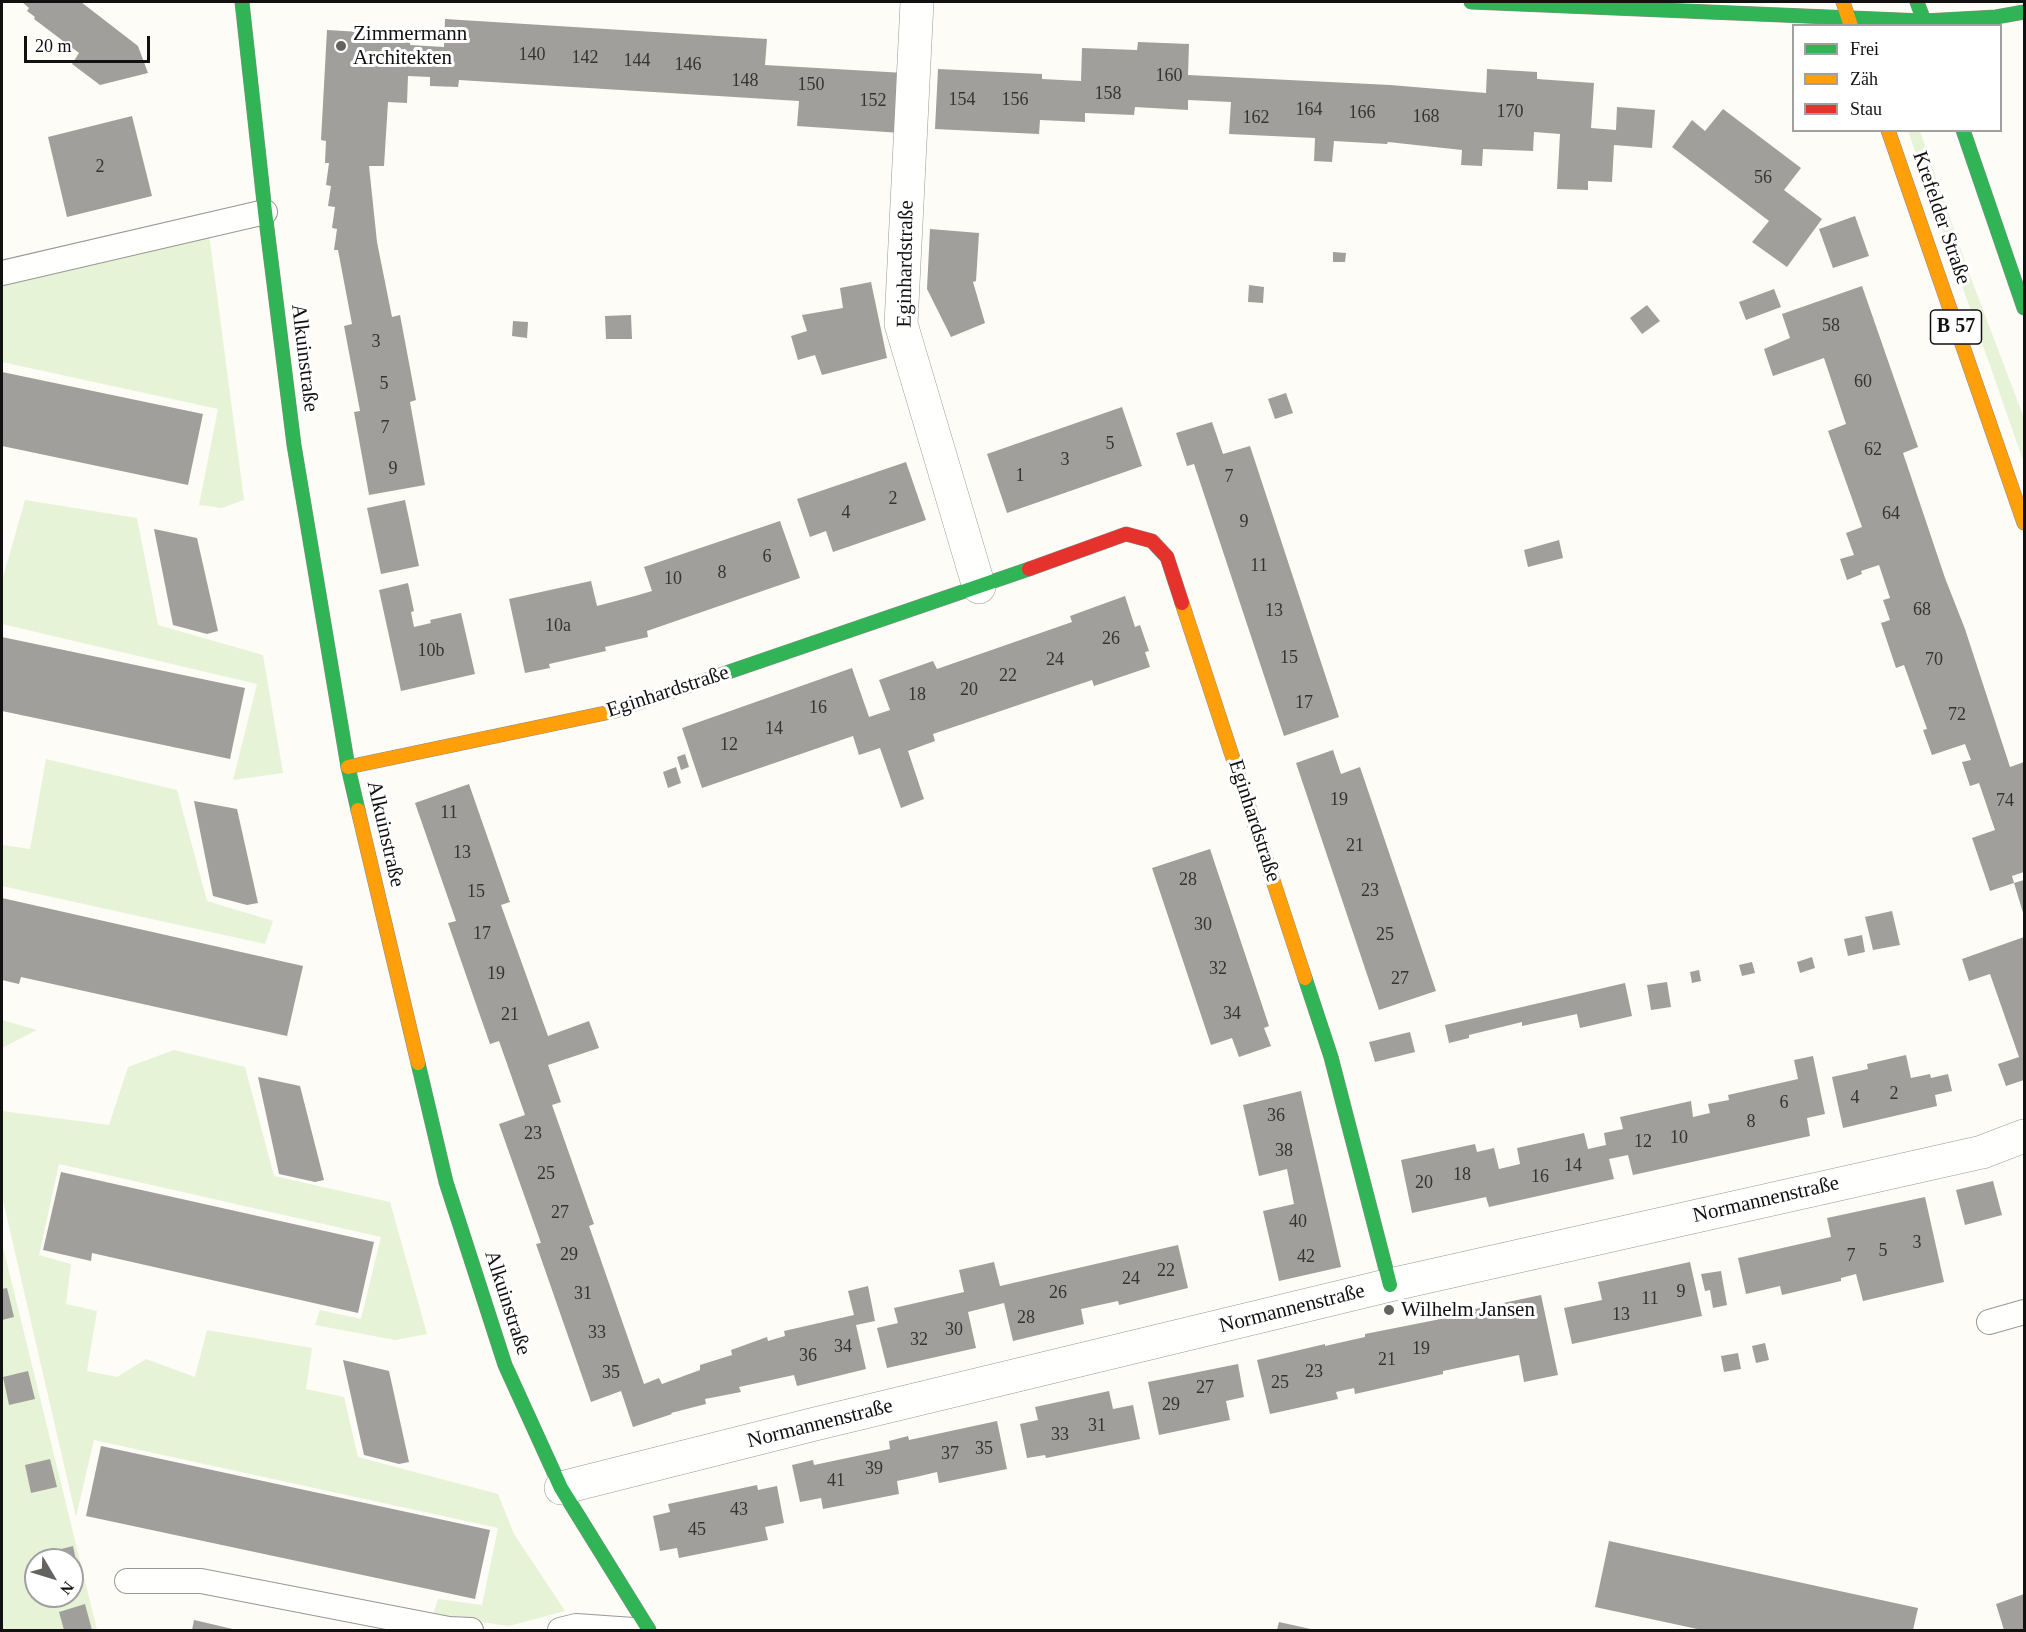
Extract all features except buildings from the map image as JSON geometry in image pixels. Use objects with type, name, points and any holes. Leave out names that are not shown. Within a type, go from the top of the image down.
[{"type":"street","name":"Alkuinstraße","points":[[242,2],[294,445],[348,767],[446,1182],[505,1365],[561,1488],[649,1630]]},
{"type":"street","name":"Eginhardstraße","points":[[917,2],[901,324],[979,588]]},
{"type":"street","points":[[1473,2],[1683,6],[1850,22],[1925,23],[2025,12]]},
{"type":"street","points":[[1843,2],[1850,22]]},
{"type":"street","points":[[1917,2],[1925,23]]},
{"type":"street","name":"Krefelder Straße","points":[[1889,132],[2025,523]]},
{"type":"street","points":[[1964,132],[2025,308]]},
{"type":"street","name":"Eginhardstraße","points":[[348,767],[615,711],[979,588],[1126,534],[1152,541],[1167,557],[1332,1057],[1390,1285]]},
{"type":"street","name":"Normannenstraße","points":[[561,1488],[1390,1285],[1982,1152],[2025,1136]]},
{"type":"lane","points":[[2,273],[265,212]]},
{"type":"lane","points":[[1989,1322],[2025,1312]]},
{"type":"lane","points":[[127,1581],[201,1581],[449,1629],[471,1630]]},
{"type":"lane","points":[[560,1630],[576,1626],[633,1630]]},
{"type":"green space","points":[[1908,132],[1920,132],[1969,273],[2024,418],[2024,463]]},
{"type":"green space","points":[[209,234],[244,500],[222,508],[199,505],[218,409],[2,362],[2,286]]},
{"type":"green space","points":[[25,500],[137,518],[158,625],[263,655],[283,773],[233,780],[257,684],[2,624],[2,581]]},
{"type":"green space","points":[[46,759],[177,790],[207,901],[273,921],[265,944],[2,886],[2,845],[30,849]]},
{"type":"green space","points":[[2,1020],[37,1030],[2,1048]]},
{"type":"green space","points":[[174,1050],[245,1067],[274,1176],[390,1202],[427,1334],[395,1340],[315,1325],[320,1310],[361,1319],[381,1237],[59,1164],[39,1255],[71,1264],[66,1304],[97,1311],[87,1371],[117,1377],[146,1359],[195,1377],[207,1330],[312,1348],[306,1389],[344,1397],[358,1457],[498,1494],[514,1534],[565,1611],[509,1626],[433,1615],[438,1599],[482,1605],[498,1528],[94,1440],[76,1517],[2,1196],[2,1111],[109,1125],[128,1067]]},
{"type":"green space","points":[[2,1243],[77,1548],[24,1548],[24,1608],[84,1608],[84,1577],[97,1630],[2,1630]]},
{"type":"traffic: fast","points":[[242,2],[294,445],[348,767],[358,810]]},
{"type":"traffic: fast","points":[[1471,2],[1924,21],[1996,17],[2024,12]]},
{"type":"traffic: fast","points":[[1917,2],[1925,24]]},
{"type":"traffic: fast","points":[[1964,132],[2024,308]]},
{"type":"traffic: fast","points":[[679,689],[1029,569]]},
{"type":"traffic: fast","points":[[1305,978],[1331,1057],[1390,1285]]},
{"type":"traffic: fast","points":[[418,1063],[446,1182],[505,1365],[561,1488],[649,1630]]},
{"type":"traffic: slow","points":[[1843,2],[1850,24]]},
{"type":"traffic: slow","points":[[1889,132],[2024,523]]},
{"type":"traffic: slow","points":[[1182,603],[1305,978]]},
{"type":"traffic: slow","points":[[348,767],[615,711],[679,689]]},
{"type":"traffic: slow","points":[[358,810],[418,1063]]},
{"type":"traffic: jam","points":[[1029,569],[1126,534],[1152,541],[1167,557],[1182,603]]},
{"type":"place","name":"Zimmermann Architekten","points":[[341,46]]},
{"type":"place","name":"Wilhelm Jansen","points":[[1389,1310]]}]
